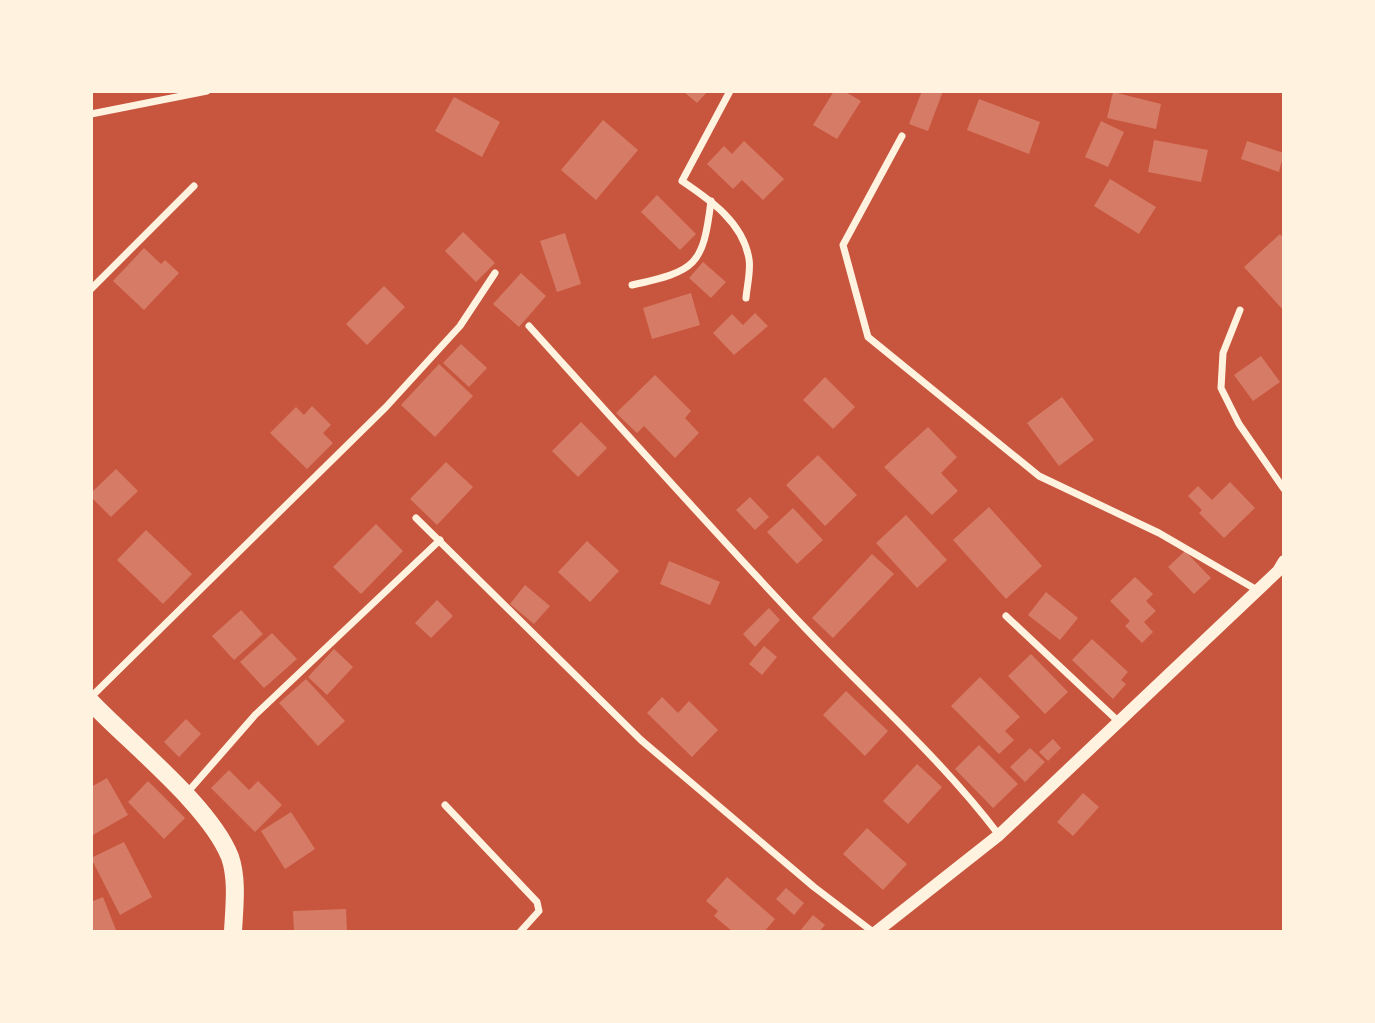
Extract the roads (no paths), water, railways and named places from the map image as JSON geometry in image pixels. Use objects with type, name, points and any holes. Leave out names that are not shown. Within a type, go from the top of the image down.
[{"type":"main road","points":[[91,702],[186,794],[212,827],[230,858],[235,891],[233,932]]},
{"type":"street","points":[[91,114],[207,91]]},
{"type":"street","points":[[730,91],[682,181],[711,201],[737,227],[749,259],[746,298]]},
{"type":"street","points":[[902,136],[843,245],[868,337],[1039,476],[1159,533],[1257,590]]},
{"type":"street","points":[[91,289],[194,186]]},
{"type":"street","points":[[632,285],[670,276],[698,258],[706,239],[711,201]]},
{"type":"street","points":[[91,696],[386,407],[460,326],[495,273]]},
{"type":"street","points":[[1240,310],[1223,353],[1221,388],[1239,424],[1284,489]]},
{"type":"street","points":[[529,326],[765,585],[929,754],[999,835]]},
{"type":"street","points":[[416,518],[640,740],[814,887],[875,932],[999,835],[1278,571],[1284,561]]},
{"type":"street","points":[[186,794],[255,715],[440,540]]},
{"type":"street","points":[[1006,616],[1119,722]]},
{"type":"street","points":[[445,805],[537,902],[539,911],[520,932]]}]
